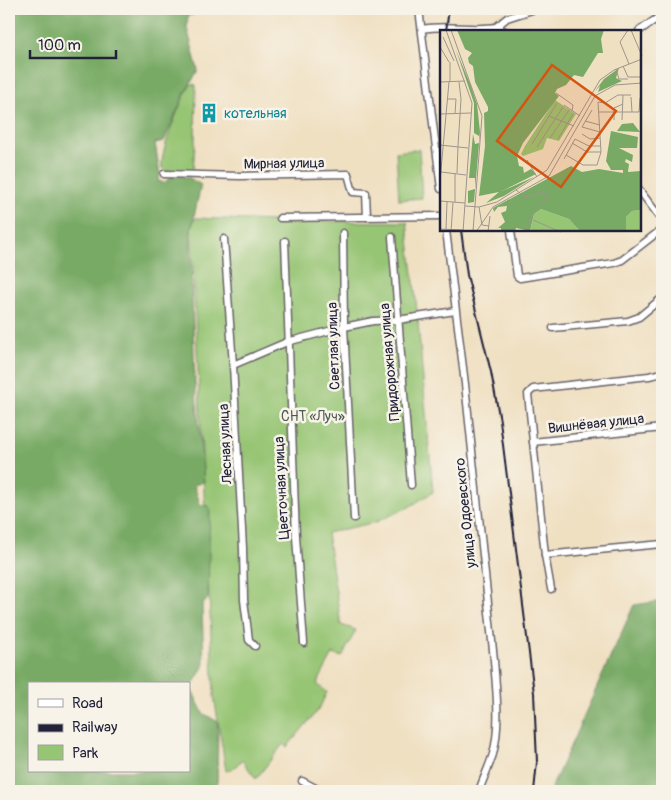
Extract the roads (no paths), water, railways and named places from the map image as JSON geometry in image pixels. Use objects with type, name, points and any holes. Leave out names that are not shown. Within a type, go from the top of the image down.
[{"type":"street","points":[[419,9],[440,181]]},
{"type":"street","points":[[422,29],[446,26],[482,30],[496,27],[508,18],[535,9]]},
{"type":"street","points":[[641,30],[662,16],[655,9]]},
{"type":"street","points":[[496,27],[503,30]]},
{"type":"street","name":"Мирная улица","points":[[164,174],[240,176],[348,174],[353,192],[366,193],[368,217]]},
{"type":"street","points":[[641,192],[662,220]]},
{"type":"street","points":[[280,218],[440,216]]},
{"type":"street","points":[[510,231],[517,276],[520,278],[614,263],[622,260],[662,229]]},
{"type":"street","name":"улица Одоевского","points":[[446,231],[465,384],[494,660],[497,725],[493,754],[479,791]]},
{"type":"street","name":"Светлая улица","points":[[343,232],[344,327],[354,518]]},
{"type":"street","name":"Придорожная улица","points":[[392,237],[411,485]]},
{"type":"street","name":"Лесная улица","points":[[224,239],[233,365],[244,600],[249,640],[255,646]]},
{"type":"street","name":"Цветочная улица","points":[[284,242],[296,537],[304,643]]},
{"type":"street","points":[[553,328],[628,321],[638,317],[662,298]]},
{"type":"street","points":[[233,365],[287,342],[344,327],[373,321],[398,320],[455,311]]},
{"type":"street","points":[[551,589],[545,555],[528,394],[533,389],[662,373]]},
{"type":"street","name":"Вишнёвая улица","points":[[533,442],[662,428]]},
{"type":"street","points":[[545,555],[662,544]]},
{"type":"street","points":[[302,782],[321,791]]},
{"type":"railway","points":[[446,30],[449,9]]},
{"type":"railway","points":[[461,231],[467,275],[491,372],[500,421],[534,693],[537,762],[534,791]]},
{"type":"place","name":"котельная","points":[[209,113]]},
{"type":"park label","name":"СНТ «Луч»","points":[[313,416]]}]
